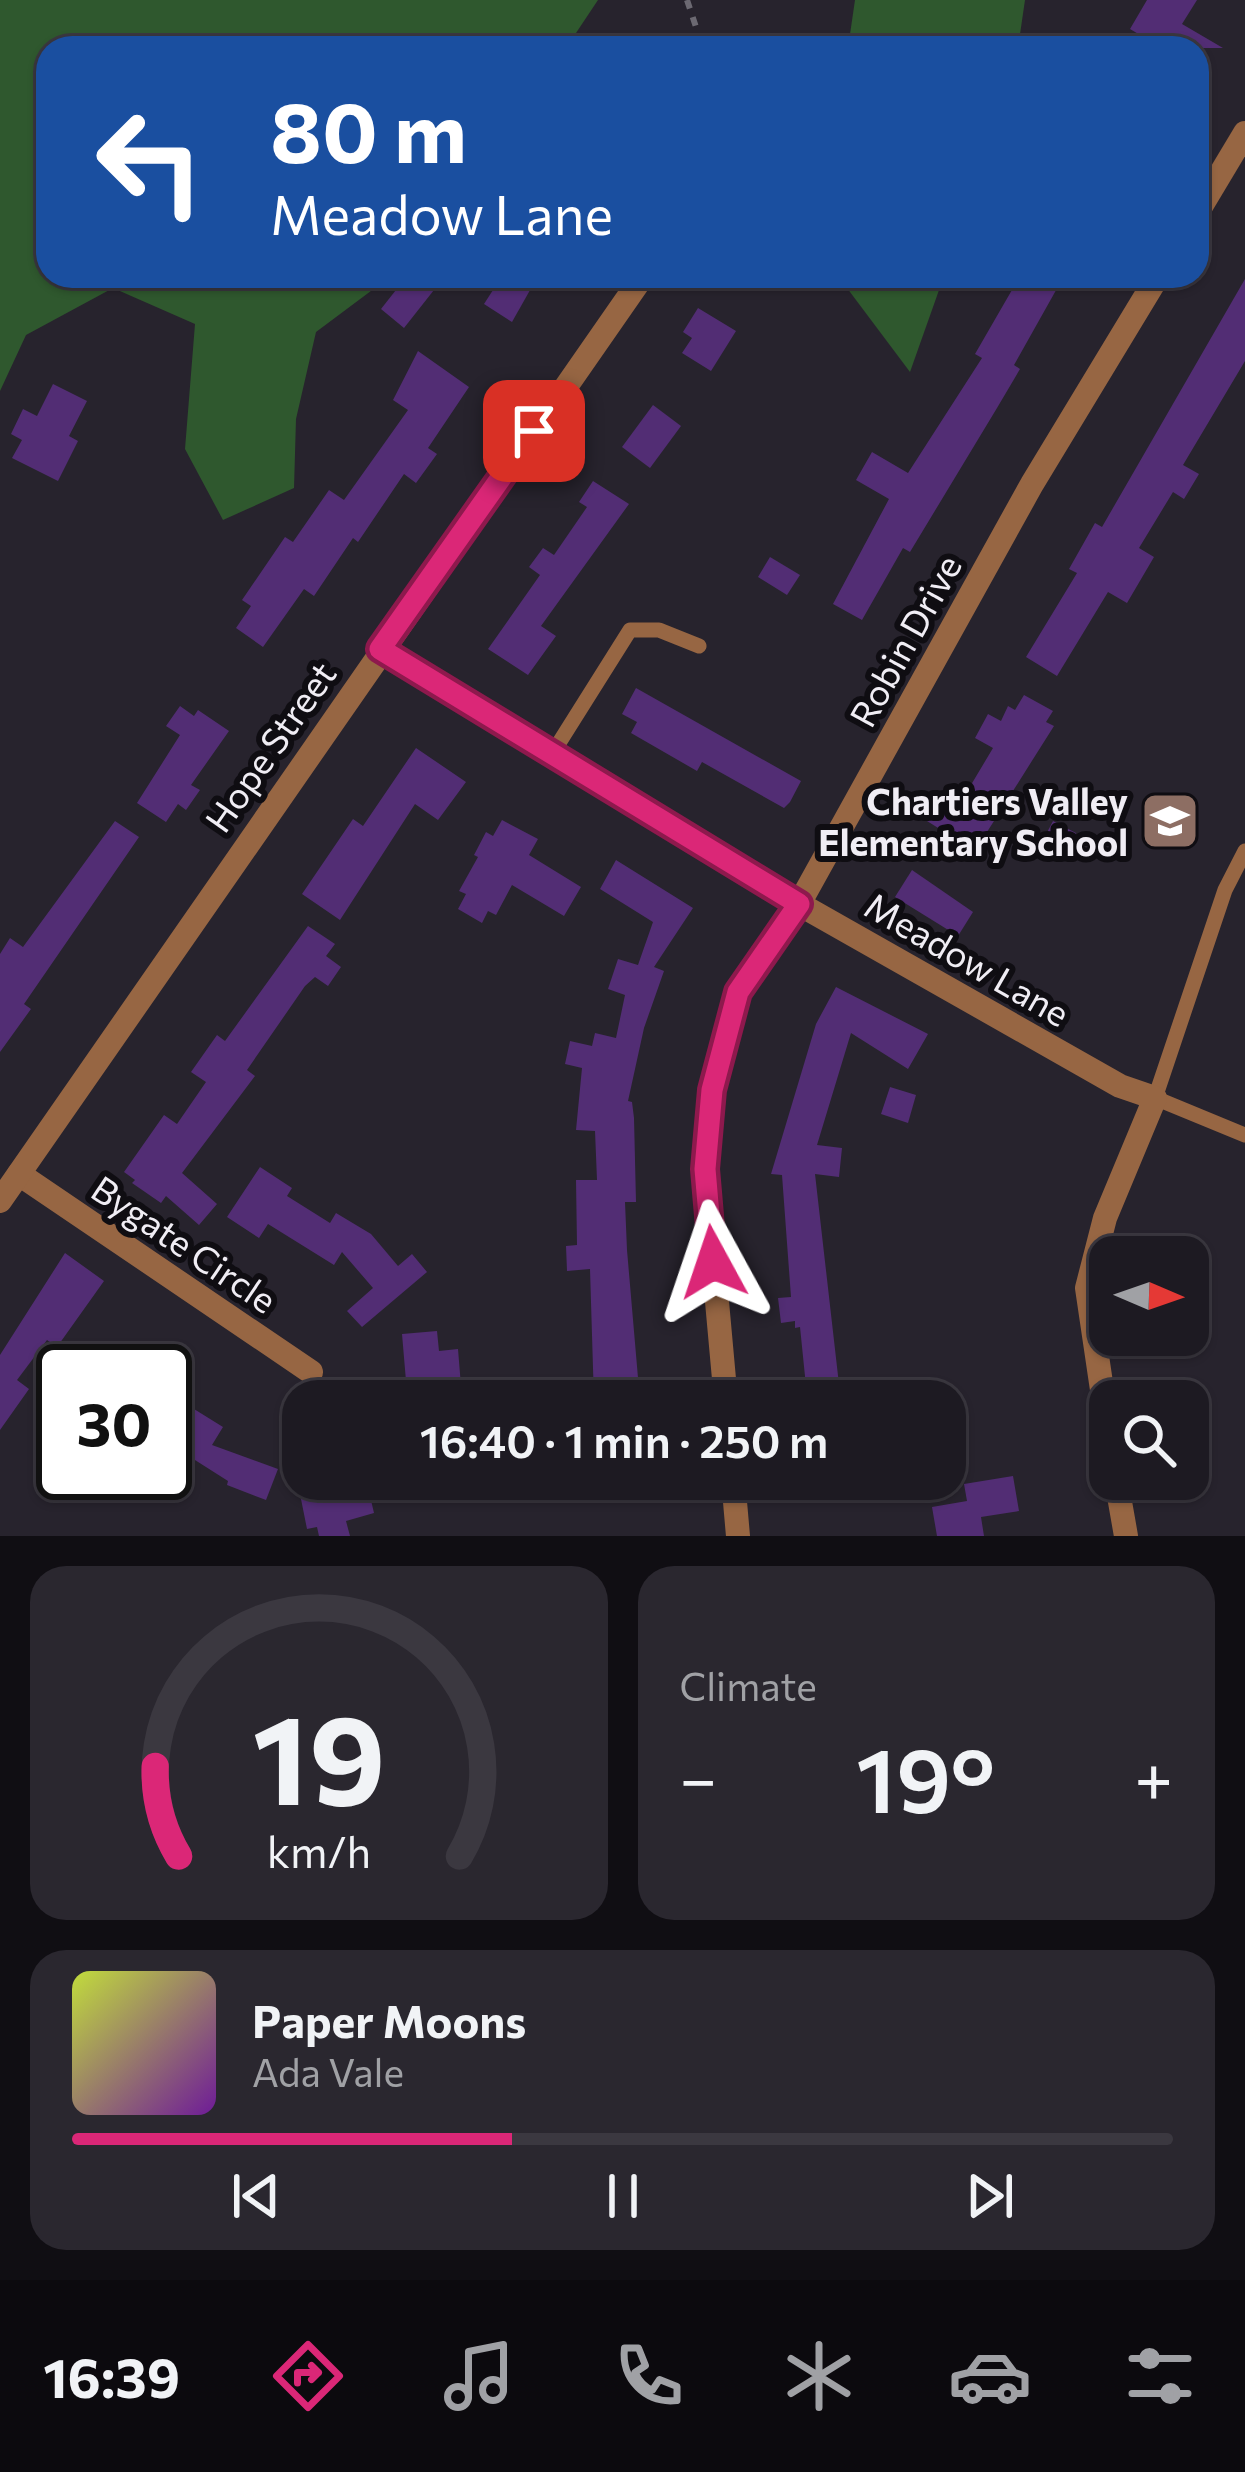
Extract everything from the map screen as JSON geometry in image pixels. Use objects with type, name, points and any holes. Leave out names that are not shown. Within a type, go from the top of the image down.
[{"type":"street","points":[[1209,193],[1245,134]]},
{"type":"street","name":"Hope Street","points":[[0,1201],[635,288]]},
{"type":"street","name":"Robin Drive","points":[[724,1380],[705,1169],[712,1090],[738,992],[799,904],[1032,484],[1152,288]]},
{"type":"street","name":"Meadow Lane","points":[[380,649],[799,904],[1120,1086],[1154,1098]]},
{"type":"street","points":[[1101,1380],[1087,1288],[1105,1218],[1154,1098]]},
{"type":"street","name":"Bygate Circle","points":[[19,1174],[311,1372]]},
{"type":"street","points":[[735,1500],[738,1536]]},
{"type":"street","points":[[1120,1500],[1126,1536]]},
{"type":"lane","points":[[552,754],[630,630],[659,630],[699,646]]},
{"type":"lane","points":[[1154,1098],[1225,890],[1245,851]]},
{"type":"lane","name":"Meadow Lane","points":[[1154,1098],[1245,1136]]},
{"type":"path","points":[[687,0],[699,36]]},
{"type":"green space","points":[[0,0],[598,0],[574,36],[36,36],[36,288],[113,288],[26,335],[0,391]]},
{"type":"green space","points":[[855,0],[1025,0],[1020,36],[850,36]]},
{"type":"green space","points":[[113,288],[375,288],[316,332],[296,419],[294,488],[223,520],[185,449],[195,324]]},
{"type":"green space","points":[[847,288],[940,288],[910,372]]},
{"type":"building","points":[[1147,0],[1197,0],[1182,24],[1202,36],[1142,36],[1130,29]]},
{"type":"building","points":[[1245,279],[1245,361],[1183,465],[1199,474],[1184,499],[1173,492],[1139,548],[1154,557],[1127,603],[1108,592],[1057,676],[1026,657],[1077,573],[1069,569],[1095,523],[1102,527]]},
{"type":"building","points":[[398,288],[436,288],[404,328],[381,309]]},
{"type":"building","points":[[494,288],[531,288],[512,322],[484,304]]},
{"type":"building","points":[[1013,288],[1057,288],[1014,365],[1020,369],[910,552],[903,548],[862,620],[833,604],[889,499],[856,480],[872,452],[908,473],[982,358],[975,354]]},
{"type":"building","points":[[698,308],[736,331],[711,371],[682,353],[692,338],[683,332]]},
{"type":"building","points":[[418,351],[469,387],[428,448],[437,454],[416,483],[404,474],[314,596],[304,589],[263,647],[236,628],[251,606],[242,600],[285,537],[293,542],[329,490],[344,500],[408,410],[393,400]]},
{"type":"building","points":[[53,384],[87,401],[69,436],[78,441],[58,481],[12,458],[22,440],[11,434],[23,409],[37,416]]},
{"type":"building","points":[[653,405],[681,426],[650,468],[622,447]]},
{"type":"building","points":[[593,481],[629,504],[541,626],[556,636],[528,675],[488,649],[540,575],[529,567],[543,548],[554,555],[587,507],[579,502]]},
{"type":"building","points":[[770,557],[800,575],[787,595],[758,577]]},
{"type":"building","points":[[636,688],[801,781],[790,802],[784,808],[702,762],[697,771],[631,733],[637,722],[622,714]]},
{"type":"building","points":[[1024,695],[1053,711],[1046,722],[1054,726],[975,851],[927,821],[942,795],[959,805],[993,748],[975,738],[988,714],[1001,721],[1008,706],[1015,710]]},
{"type":"building","points":[[180,706],[194,716],[198,710],[229,731],[191,785],[200,790],[186,810],[178,804],[166,822],[137,803],[180,735],[166,726]]},
{"type":"building","points":[[416,748],[466,782],[438,820],[415,804],[340,920],[302,894],[353,819],[363,826]]},
{"type":"building","points":[[502,820],[538,839],[529,855],[581,887],[564,916],[512,885],[496,915],[488,911],[482,923],[458,909],[466,894],[459,891],[478,857],[474,855],[486,832],[493,836]]},
{"type":"building","points":[[115,821],[139,837],[24,1004],[31,1009],[0,1052],[0,954],[10,938],[23,947]]},
{"type":"building","points":[[1053,821],[1076,833],[1064,856],[1041,844]]},
{"type":"building","points":[[616,860],[693,908],[654,967],[664,971],[644,1028],[628,1101],[634,1118],[636,1202],[625,1202],[638,1380],[593,1380],[590,1269],[567,1271],[566,1246],[577,1245],[576,1180],[597,1180],[595,1131],[576,1130],[582,1068],[565,1064],[570,1041],[592,1046],[595,1033],[616,1038],[625,995],[608,989],[618,959],[638,965],[653,922],[600,889]]},
{"type":"building","points":[[912,870],[973,912],[958,936],[895,897]]},
{"type":"building","points":[[308,926],[335,944],[326,956],[341,967],[328,986],[315,977],[305,986],[247,1070],[255,1076],[182,1173],[217,1204],[199,1225],[166,1196],[161,1203],[124,1172],[164,1115],[177,1124],[206,1082],[191,1072],[217,1035],[225,1041]]},
{"type":"building","points":[[836,987],[928,1034],[908,1069],[851,1033],[817,1145],[842,1148],[839,1177],[815,1174],[839,1380],[805,1380],[800,1327],[795,1328],[795,1321],[781,1323],[778,1298],[791,1297],[782,1175],[771,1174],[816,1024]]},
{"type":"building","points":[[890,1087],[916,1095],[908,1123],[881,1114]]},
{"type":"building","points":[[260,1167],[292,1188],[287,1196],[330,1223],[336,1213],[371,1234],[398,1266],[412,1254],[427,1272],[362,1327],[347,1311],[373,1288],[342,1252],[334,1265],[268,1224],[259,1238],[227,1217]]},
{"type":"building","points":[[65,1253],[104,1281],[59,1344],[47,1340],[36,1344],[36,1355],[17,1380],[29,1389],[0,1430],[0,1355]]},
{"type":"building","points":[[437,1331],[439,1351],[458,1349],[461,1380],[406,1380],[402,1334]]},
{"type":"building","points":[[192,1408],[223,1427],[212,1445],[278,1469],[266,1500],[227,1485],[228,1481],[192,1458]]},
{"type":"building","points":[[1013,1476],[1019,1511],[981,1517],[984,1536],[937,1536],[932,1507],[967,1501],[966,1484]]},
{"type":"building","points":[[301,1500],[371,1500],[374,1513],[346,1521],[350,1536],[319,1536],[317,1527],[307,1529]]},
{"type":"place","name":"Chartiers Valley Elementary School","points":[[1170,821]]},
{"type":"route","points":[[534,431],[380,649],[799,904],[738,992],[712,1090],[705,1169],[713,1262]]}]
